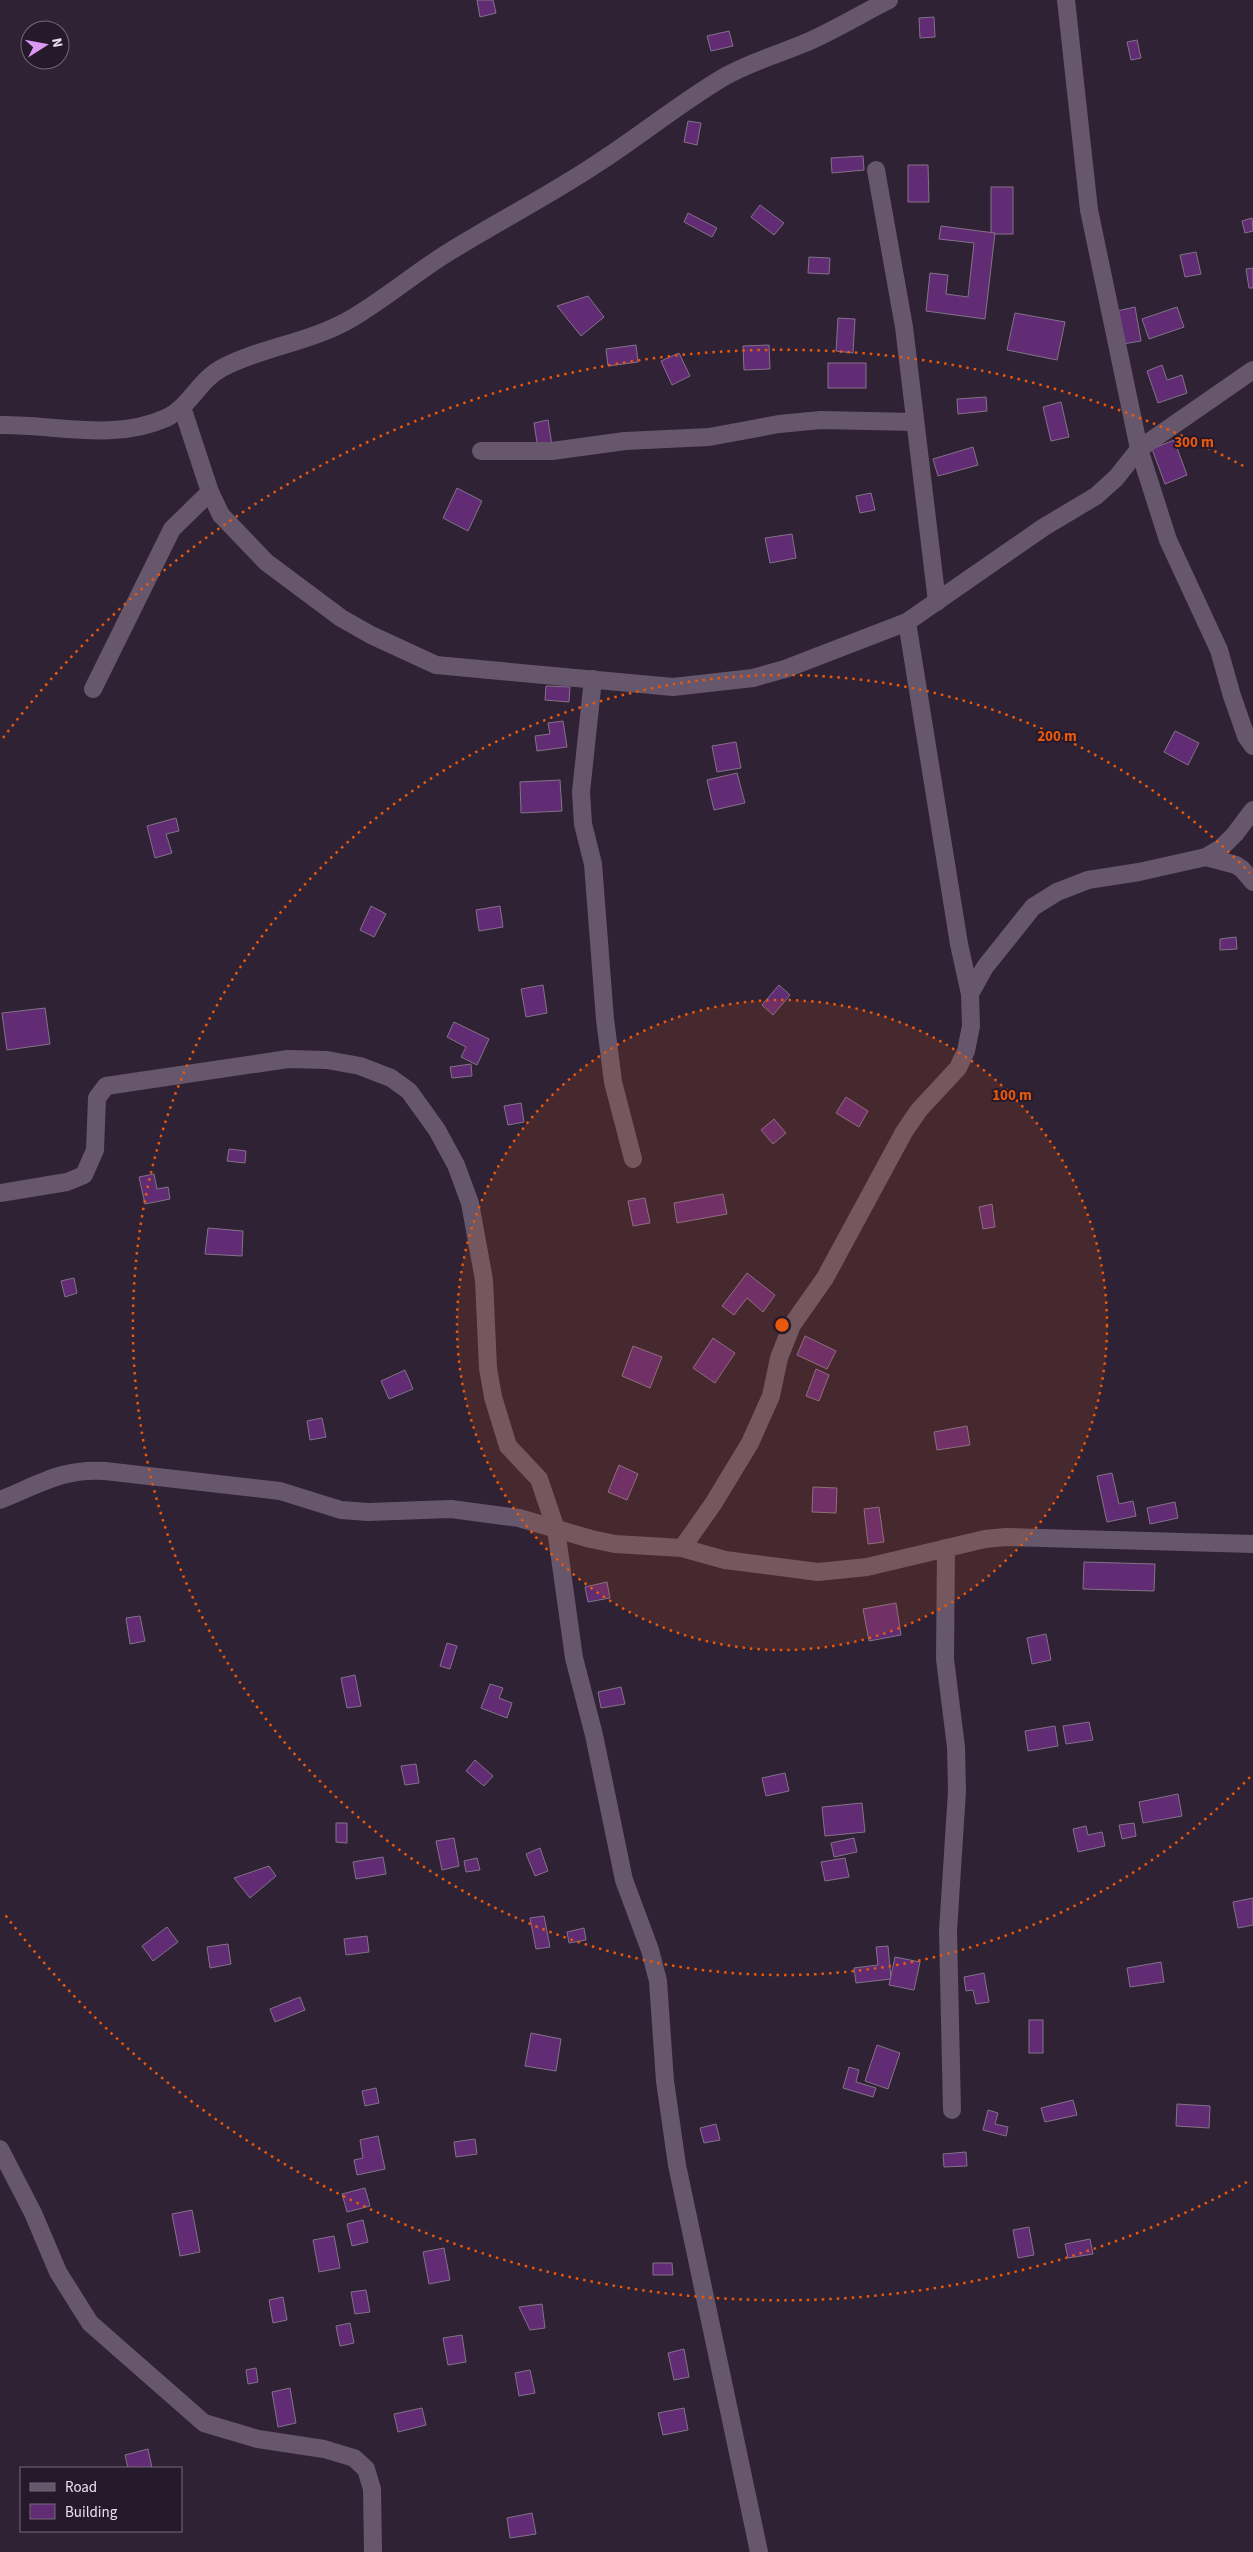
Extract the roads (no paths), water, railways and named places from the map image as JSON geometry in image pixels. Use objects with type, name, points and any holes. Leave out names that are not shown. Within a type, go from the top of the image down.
[{"type":"street","points":[[0,425],[45,427],[80,432],[107,430],[166,418],[182,407],[200,384],[219,369],[252,354],[304,340],[354,317],[442,256],[542,199],[598,163],[724,77],[750,64],[811,40],[888,0]]},
{"type":"street","points":[[1066,0],[1089,210],[1139,449],[1168,540],[1219,650],[1246,736],[1253,746]]},
{"type":"street","points":[[876,170],[904,327],[937,602]]},
{"type":"street","points":[[182,407],[210,492],[221,515],[266,562],[341,618],[371,635],[436,665],[673,687],[753,678],[825,655],[907,622],[1044,527],[1096,496],[1116,478],[1139,449],[1253,370]]},
{"type":"street","points":[[481,451],[552,452],[625,441],[709,437],[778,424],[821,420],[916,422]]},
{"type":"street","points":[[93,689],[172,528],[210,492]]},
{"type":"street","points":[[682,1548],[714,1504],[750,1443],[771,1396],[779,1358],[792,1325],[825,1278],[904,1132],[919,1110],[958,1068],[966,1051],[972,1026],[970,994],[959,944],[907,622]]},
{"type":"street","points":[[592,679],[581,792],[583,824],[593,864],[605,1019],[614,1082],[632,1160]]},
{"type":"street","points":[[970,994],[985,967],[1033,907],[1056,892],[1088,880],[1139,872],[1206,857],[1221,848],[1253,810]]},
{"type":"street","points":[[1206,857],[1236,865],[1253,882]]},
{"type":"street","points":[[0,1193],[68,1182],[84,1175],[95,1150],[97,1098],[106,1086],[288,1059],[328,1060],[360,1066],[391,1078],[409,1091],[437,1130],[456,1165],[470,1203],[484,1280],[488,1368],[500,1426],[508,1446],[539,1479],[556,1529],[569,1630],[596,1744],[624,1880],[650,1950],[658,1981],[668,2109],[677,2165],[759,2552]]},
{"type":"street","points":[[0,1500],[57,1476],[82,1470],[280,1491],[341,1510],[368,1512],[451,1509],[519,1518],[615,1544],[682,1548],[725,1560],[818,1572],[867,1567],[985,1539],[1006,1537],[1253,1544]]},
{"type":"street","points":[[946,1548],[945,1659],[956,1747],[957,1791],[948,1931],[952,2110]]},
{"type":"street","points":[[0,2149],[34,2213],[58,2272],[90,2323],[204,2423],[258,2439],[324,2449],[354,2458],[366,2468],[372,2489],[374,2506],[373,2552]]}]
